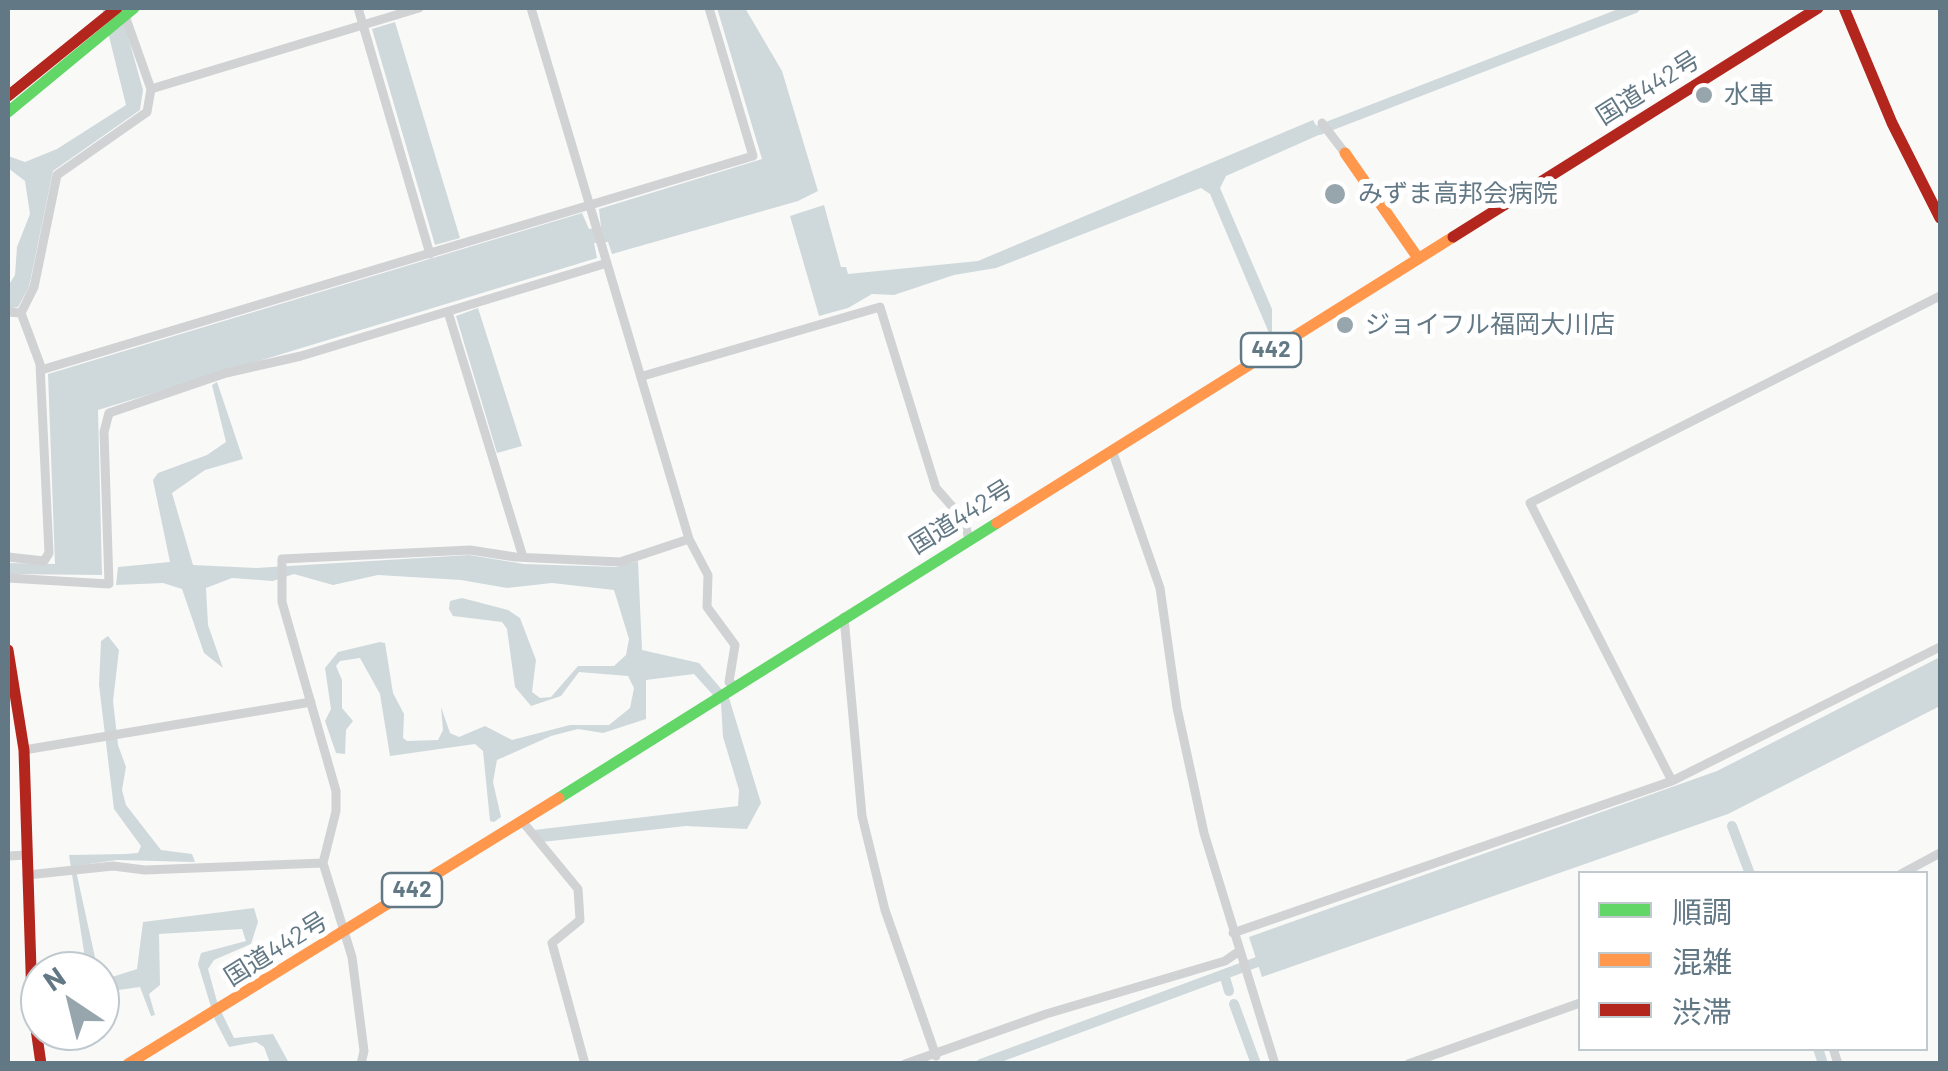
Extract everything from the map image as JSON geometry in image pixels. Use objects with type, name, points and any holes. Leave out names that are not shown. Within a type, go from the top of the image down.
[{"type":"main road","name":"国道442号","points":[[128,1064],[342,934],[1818,8]]},
{"type":"main road","points":[[1844,8],[1892,123],[1940,218]]},
{"type":"main road","points":[[8,96],[125,11]]},
{"type":"main road","points":[[8,112],[103,25]]},
{"type":"main road","points":[[1345,154],[1418,258]]},
{"type":"main road","points":[[8,650],[24,750],[32,1001],[41,1064]]},
{"type":"street","points":[[358,8],[430,254]]},
{"type":"street","points":[[151,89],[419,8]]},
{"type":"street","points":[[532,8],[689,539],[708,575],[707,607],[714,622],[735,645],[731,690]]},
{"type":"street","points":[[41,370],[753,156],[709,8]]},
{"type":"street","points":[[8,557],[48,559],[41,370],[21,313],[34,287],[56,176],[147,112],[151,89],[125,11]]},
{"type":"street","points":[[1322,123],[1345,154]]},
{"type":"street","points":[[8,578],[109,584],[104,432],[109,413],[226,373],[301,356],[606,260]]},
{"type":"street","points":[[1672,781],[1530,503],[1743,399],[1940,296]]},
{"type":"street","points":[[643,376],[880,306],[936,488],[964,520],[969,539]]},
{"type":"street","points":[[8,312],[21,313]]},
{"type":"street","points":[[448,312],[523,557]]},
{"type":"street","points":[[1112,450],[1160,588],[1177,708],[1206,839],[1275,1064]]},
{"type":"street","points":[[362,1064],[364,1052],[352,957],[322,864],[336,811],[336,791],[282,602],[282,559],[470,550],[620,562],[689,539]]},
{"type":"street","points":[[844,618],[862,816],[885,910],[936,1056]]},
{"type":"street","points":[[1232,933],[1672,781],[1940,646]]},
{"type":"street","points":[[24,750],[311,702]]},
{"type":"street","points":[[522,821],[578,889],[580,920],[552,943],[585,1064]]},
{"type":"street","points":[[1907,871],[1940,854]]},
{"type":"street","points":[[8,856],[27,856]]},
{"type":"street","points":[[27,875],[113,866],[145,870],[322,864]]},
{"type":"street","points":[[905,1064],[1046,1014],[1224,962],[1239,954]]},
{"type":"street","points":[[1408,1064],[1578,1004]]},
{"type":"shaded area","points":[[102,8],[120,8],[143,90],[140,110],[53,171],[29,287],[18,307],[8,309],[8,286],[15,275],[17,247],[30,214],[25,181],[8,168],[8,156],[25,162],[57,149],[126,105]]},
{"type":"shaded area","points":[[717,8],[745,8],[782,71],[818,191],[798,201],[612,254],[608,242],[594,243],[597,258],[98,410],[102,575],[8,574],[8,563],[55,564],[48,374],[582,213],[589,229],[601,227],[599,209],[762,159]]},
{"type":"shaded area","points":[[395,22],[460,238],[435,245],[372,29]]},
{"type":"shaded area","points":[[1313,120],[1321,134],[1226,176],[1220,188],[1272,309],[1272,340],[1210,194],[1201,188],[996,268],[954,275],[894,295],[872,294],[848,308],[819,316],[790,216],[824,205],[841,267],[846,267],[848,274],[978,261]]},
{"type":"shaded area","points":[[478,308],[522,446],[497,453],[456,316]]},
{"type":"shaded area","points":[[217,382],[243,459],[205,470],[172,493],[193,565],[256,568],[469,555],[524,564],[616,567],[638,561],[642,650],[699,663],[729,698],[761,803],[747,829],[686,826],[542,842],[534,830],[738,806],[739,790],[723,737],[721,704],[694,674],[646,680],[646,719],[603,733],[578,729],[551,736],[497,760],[493,782],[501,817],[494,822],[490,821],[483,751],[475,744],[390,756],[380,694],[360,658],[340,661],[336,666],[342,680],[342,708],[353,721],[346,730],[345,754],[336,753],[325,721],[331,709],[325,668],[338,652],[380,642],[385,643],[393,693],[404,714],[403,738],[407,741],[438,740],[443,730],[441,707],[450,733],[459,737],[485,726],[512,740],[570,725],[609,725],[630,708],[634,688],[628,676],[579,672],[561,696],[531,706],[515,687],[507,629],[502,622],[453,616],[449,609],[450,601],[462,598],[508,610],[520,618],[536,660],[532,692],[540,698],[551,697],[578,666],[614,666],[626,655],[629,639],[614,590],[552,583],[507,588],[461,580],[378,575],[333,585],[294,574],[273,581],[232,578],[206,588],[208,625],[223,668],[204,653],[182,589],[163,583],[116,585],[118,567],[170,562],[153,480],[158,473],[207,455],[226,442],[212,385]]},
{"type":"shaded area","points":[[108,636],[119,650],[113,701],[118,745],[126,767],[122,790],[126,805],[161,850],[192,854],[195,862],[117,860],[75,866],[94,951],[84,951],[69,855],[138,853],[141,846],[114,809],[99,685],[101,641]]},
{"type":"shaded area","points":[[1940,657],[1940,706],[1728,814],[1262,977],[1249,937],[1717,771]]},
{"type":"shaded area","points":[[254,908],[258,922],[251,944],[214,960],[208,969],[218,1005],[234,1038],[273,1034],[289,1063],[270,1063],[264,1047],[256,1042],[229,1047],[215,1020],[198,964],[201,953],[246,941],[242,929],[159,934],[160,985],[149,994],[155,1015],[151,1016],[140,987],[120,990],[120,974],[137,969],[143,922]]},
{"type":"waterway","points":[[1319,130],[1635,8]]},
{"type":"waterway","points":[[1732,826],[1749,871]]},
{"type":"waterway","points":[[981,1064],[1268,958]]},
{"type":"waterway","points":[[1224,974],[1229,991]]},
{"type":"waterway","points":[[1234,1004],[1256,1064]]},
{"type":"waterway","points":[[1819,1051],[1823,1064]]},
{"type":"traffic: fast","points":[[8,112],[134,8]]},
{"type":"traffic: fast","points":[[559,798],[997,523]]},
{"type":"traffic: slow","points":[[1345,153],[1418,258]]},
{"type":"traffic: slow","points":[[997,523],[1453,237]]},
{"type":"traffic: slow","points":[[128,1064],[559,798]]},
{"type":"traffic: jam","points":[[8,96],[117,8]]},
{"type":"traffic: jam","points":[[1453,237],[1818,8]]},
{"type":"traffic: jam","points":[[1844,8],[1892,123],[1940,218]]},
{"type":"traffic: jam","points":[[8,650],[24,750],[32,1001],[41,1064]]},
{"type":"place","name":"水車","points":[[1704,95]]},
{"type":"place","name":"みずま高邦会病院","points":[[1335,194]]},
{"type":"place","name":"ジョイフル福岡大川店","points":[[1345,325]]}]
